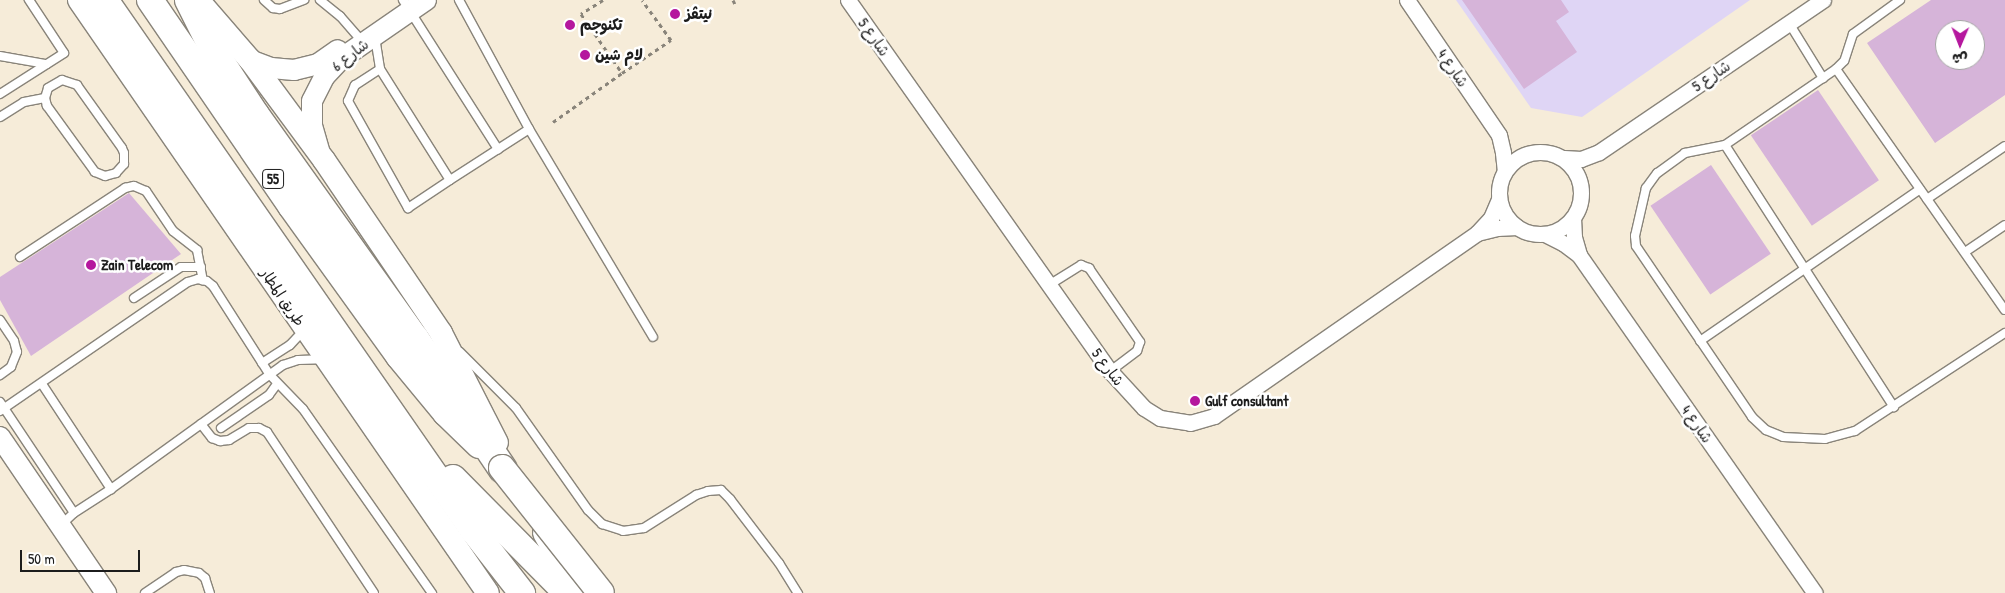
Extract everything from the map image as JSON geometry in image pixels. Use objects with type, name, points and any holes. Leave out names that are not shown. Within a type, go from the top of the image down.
[{"type":"highway","name":"طريق المطار","points":[[105,0],[369,380]]},
{"type":"highway","name":"55","points":[[150,0],[291,206],[399,356],[446,413],[502,468]]},
{"type":"highway","points":[[189,0],[219,60],[255,115],[415,339],[502,468],[601,593]]},
{"type":"highway","points":[[369,380],[466,493],[567,593]]},
{"type":"highway","points":[[369,380],[473,530],[522,593]]},
{"type":"main road","name":"طريق المطار","points":[[80,0],[488,593]]},
{"type":"main road","points":[[198,0],[250,60],[324,160],[441,333],[554,553],[578,593]]},
{"type":"street","name":"شارع 5","points":[[848,0],[1110,371],[1137,402],[1160,418],[1190,423],[1214,416],[1478,233],[1491,218],[1499,199]]},
{"type":"street","name":"شارع 4","points":[[1407,0],[1499,135],[1515,146],[1533,152]]},
{"type":"street","name":"شارع 5","points":[[1564,158],[1581,159],[1599,152],[1823,0]]},
{"type":"street","name":"شارع 6","points":[[324,160],[314,138],[312,101],[325,76],[342,58],[411,3]]},
{"type":"street","name":"شارع 6","points":[[250,60],[271,68],[306,68],[318,64],[366,38]]},
{"type":"street","name":"شارع 4","points":[[1499,135],[1504,171]]},
{"type":"street","points":[[1533,152],[1549,152],[1564,158],[1576,171],[1582,188],[1580,204],[1574,218],[1561,229],[1545,234],[1531,233],[1517,227],[1505,215],[1499,199],[1499,185],[1504,171],[1517,158],[1533,152]]},
{"type":"street","name":"شارع 5","points":[[1582,188],[1588,170],[1599,152]]},
{"type":"street","name":"شارع 4","points":[[1574,218],[1574,237],[1579,255]]},
{"type":"street","name":"شارع 5","points":[[1478,233],[1497,228],[1517,227]]},
{"type":"street","name":"شارع 4","points":[[1545,234],[1563,243],[1579,255],[1815,593]]},
{"type":"street","points":[[0,437],[67,519],[106,593]]},
{"type":"lane","points":[[0,94],[64,53],[29,0]]},
{"type":"lane","points":[[264,0],[273,8],[280,9],[298,1]]},
{"type":"lane","points":[[320,0],[366,38],[380,68],[450,180]]},
{"type":"lane","points":[[459,0],[529,129],[653,337]]},
{"type":"lane","points":[[1900,0],[1853,34],[1844,61],[1836,69],[1725,145],[1685,153],[1652,178],[1646,188],[1635,236],[1636,246],[1640,256],[1752,417],[1766,430],[1774,434],[1804,439],[1835,438],[1855,431],[2005,333]]},
{"type":"lane","points":[[411,3],[498,149]]},
{"type":"lane","points":[[1789,23],[1823,78]]},
{"type":"lane","points":[[0,56],[46,64]]},
{"type":"lane","points":[[380,68],[355,85],[348,101],[408,208],[529,129]]},
{"type":"lane","points":[[1836,69],[2005,310]]},
{"type":"lane","points":[[67,80],[77,85],[122,148],[125,159],[120,169],[105,176],[95,172],[47,106],[45,98],[48,88],[57,81],[67,80]]},
{"type":"lane","points":[[0,117],[24,102],[45,98]]},
{"type":"lane","points":[[1725,145],[1894,407]]},
{"type":"lane","points":[[1927,199],[2005,146]]},
{"type":"lane","points":[[20,257],[126,188],[134,186],[146,191],[173,232],[196,250],[203,280]]},
{"type":"lane","points":[[1700,341],[1920,189]]},
{"type":"lane","points":[[1965,252],[2005,225]]},
{"type":"lane","points":[[1049,285],[1081,265],[1089,268],[1140,342],[1137,351],[1110,371]]},
{"type":"lane","points":[[134,298],[181,267],[201,267]]},
{"type":"lane","points":[[327,360],[312,358],[290,361],[270,375],[201,424],[111,489],[67,519],[1,407],[42,384],[188,282],[203,280],[213,286],[262,363],[270,375],[277,384],[303,408],[432,593]]},
{"type":"lane","points":[[0,320],[14,341],[17,352],[11,367],[0,375]]},
{"type":"lane","points":[[262,363],[290,346],[305,328]]},
{"type":"lane","points":[[441,333],[516,408],[588,510],[602,524],[623,531],[644,528],[696,495],[708,491],[721,490],[730,498],[779,563],[798,593]]},
{"type":"lane","points":[[42,384],[111,489]]},
{"type":"lane","points":[[221,428],[269,395],[277,384]]},
{"type":"lane","points":[[201,424],[212,438],[220,441],[229,440],[249,428],[258,428],[267,432],[374,593]]},
{"type":"lane","points":[[144,593],[176,572],[192,570],[205,578],[210,593]]},
{"type":"path","points":[[603,0],[581,14],[622,73]]},
{"type":"path","points":[[553,122],[671,40],[642,0]]},
{"type":"path","points":[[733,0],[735,4]]},
{"type":"shaded area","points":[[1456,0],[1750,0],[1582,117],[1531,108]]},
{"type":"building","points":[[1462,0],[1561,0],[1569,12],[1556,21],[1577,52],[1524,89]]},
{"type":"building","points":[[1931,0],[2005,0],[2005,95],[1935,143],[1867,43]]},
{"type":"building","points":[[1818,90],[1879,180],[1812,226],[1751,135]]},
{"type":"building","points":[[1711,165],[1771,254],[1710,295],[1650,206]]},
{"type":"building","name":"Zain Telecom","points":[[129,193],[181,254],[31,356],[0,300],[0,277]]},
{"type":"place","name":"نيتڤز","points":[[675,14]]},
{"type":"place","name":"تكنوجم","points":[[570,25]]},
{"type":"place","name":"لام شين","points":[[585,55]]},
{"type":"place","name":"Zain Telecom","points":[[91,265]]},
{"type":"place","name":"Gulf consultant","points":[[1195,401]]}]
